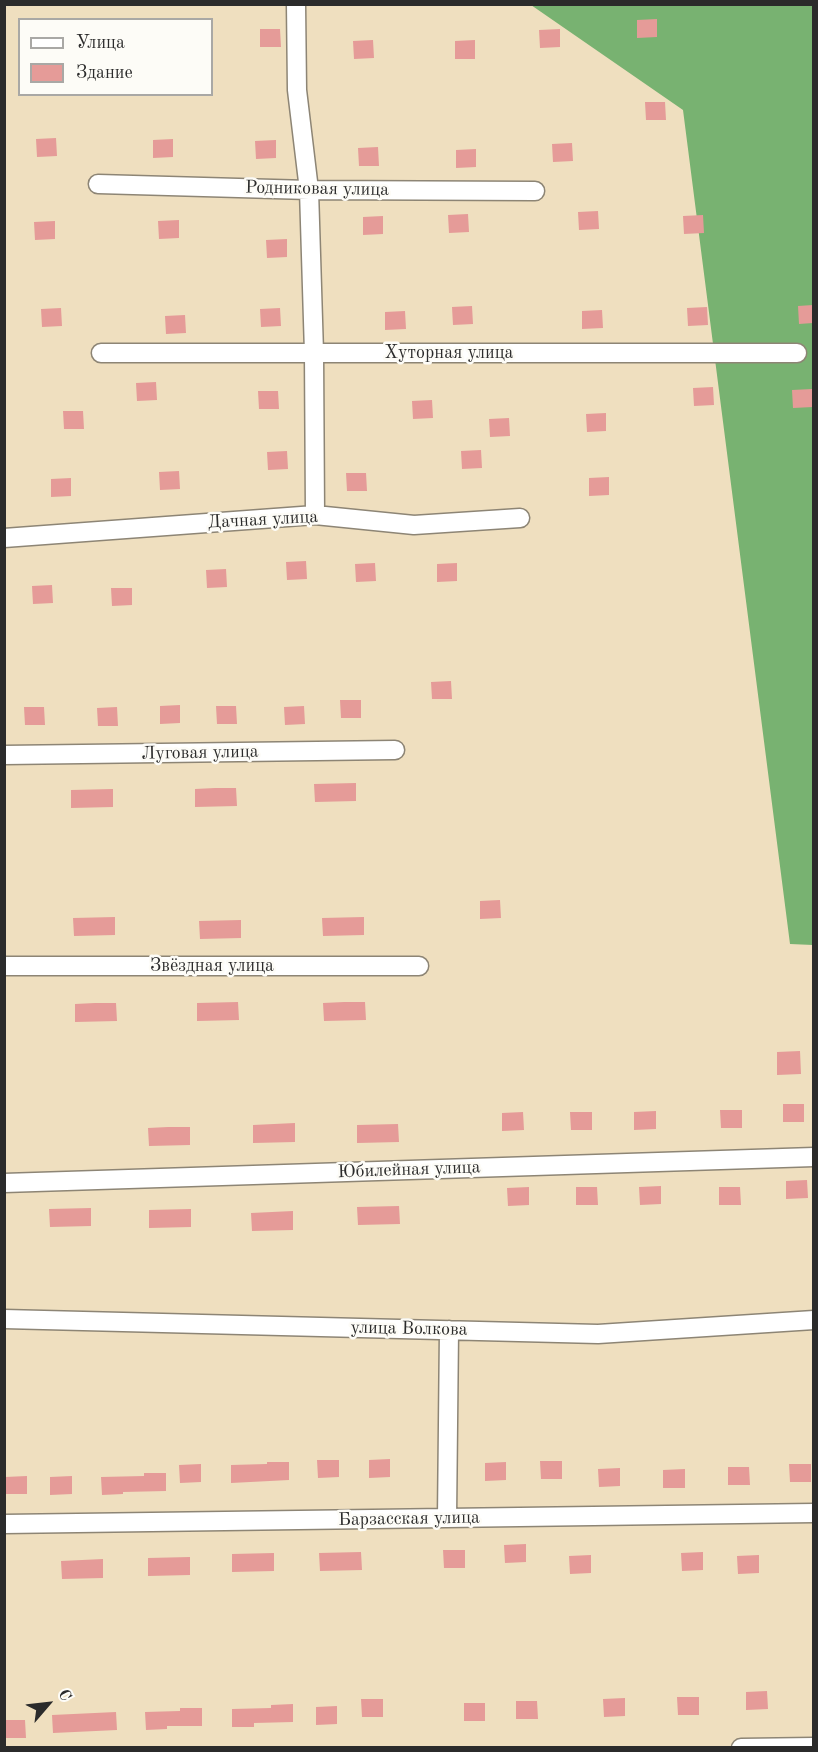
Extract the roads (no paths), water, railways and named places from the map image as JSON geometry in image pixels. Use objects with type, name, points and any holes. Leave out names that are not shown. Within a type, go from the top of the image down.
[{"type":"street","points":[[296,4],[297,90],[309,189],[314,353],[315,515]]},
{"type":"street","name":"Родниковая улица","points":[[98,184],[535,191]]},
{"type":"street","name":"Хуторная улица","points":[[100,353],[797,353]]},
{"type":"street","name":"Дачная улица","points":[[4,538],[315,515],[414,525],[520,518]]},
{"type":"street","name":"Луговая улица","points":[[4,755],[395,750]]},
{"type":"street","name":"Звёздная улица","points":[[4,966],[419,966]]},
{"type":"street","name":"Юбилейная улица","points":[[4,1183],[813,1157]]},
{"type":"street","name":"улица Волкова","points":[[4,1318],[598,1334],[813,1320]]},
{"type":"street","points":[[447,1518],[449,1330]]},
{"type":"street","name":"Барзасская улица","points":[[4,1524],[813,1513]]},
{"type":"street","points":[[741,1748],[813,1747]]}]
